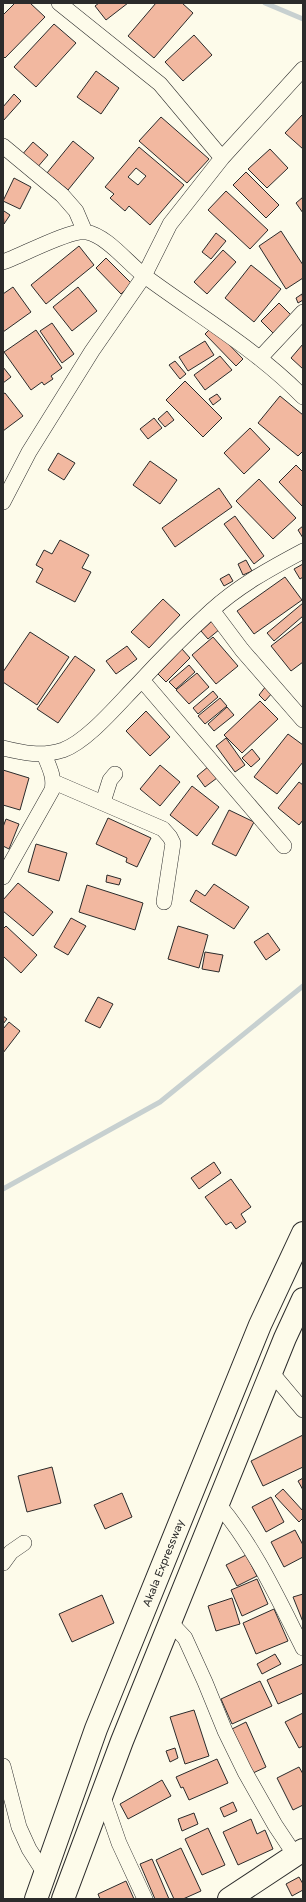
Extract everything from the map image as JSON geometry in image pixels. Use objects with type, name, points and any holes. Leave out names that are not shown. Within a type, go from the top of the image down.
[{"type":"main road","name":"Akala Expressway","points":[[36,1899],[102,1714],[260,1325],[303,1233]]},
{"type":"main road","points":[[63,1899],[102,1794],[170,1622],[271,1372],[303,1299]]},
{"type":"main road","points":[[229,1899],[300,1856]]},
{"type":"street","points":[[59,3],[160,84],[222,158]]},
{"type":"street","points":[[3,502],[29,452],[71,385],[144,276],[170,224],[222,158],[303,69]]},
{"type":"street","points":[[3,146],[62,195],[76,211],[85,232]]},
{"type":"street","points":[[3,262],[67,235],[85,232],[98,236],[144,276],[260,358],[303,397]]},
{"type":"street","points":[[260,358],[303,312]]},
{"type":"street","points":[[3,748],[20,752],[44,754],[64,749],[81,738],[104,719],[212,610],[250,582],[303,551]]},
{"type":"street","points":[[212,610],[242,650],[303,720]]},
{"type":"street","points":[[142,680],[284,846]]},
{"type":"street","points":[[3,877],[52,790],[54,782],[52,771],[44,754]]},
{"type":"street","points":[[103,802],[110,780],[115,774]]},
{"type":"street","points":[[54,782],[163,829],[173,843],[164,902]]},
{"type":"street","points":[[271,1372],[303,1410]]},
{"type":"street","points":[[218,1504],[232,1521],[257,1561],[301,1640]]},
{"type":"street","points":[[3,1563],[11,1552],[24,1543]]},
{"type":"street","points":[[170,1622],[185,1638],[205,1682],[224,1732],[238,1759],[275,1825],[300,1856]]},
{"type":"street","points":[[3,1766],[19,1827],[29,1849],[45,1874]]},
{"type":"street","points":[[102,1794],[120,1843],[145,1899]]},
{"type":"building","points":[[15,3],[30,3],[45,17],[5,58],[3,56],[3,15]]},
{"type":"building","points":[[99,3],[128,3],[106,20],[95,6]]},
{"type":"building","points":[[156,3],[182,3],[193,13],[154,58],[128,36]]},
{"type":"building","points":[[54,24],[76,43],[36,87],[14,67]]},
{"type":"building","points":[[194,35],[212,55],[183,81],[165,62]]},
{"type":"building","points":[[96,71],[119,88],[101,114],[77,97]]},
{"type":"building","points":[[14,94],[21,101],[3,121],[3,107]]},
{"type":"building","points":[[303,114],[303,149],[285,133]]},
{"type":"building","points":[[161,117],[209,159],[187,183],[139,141]]},
{"type":"building","points":[[73,141],[94,158],[68,190],[47,173]]},
{"type":"building","points":[[33,142],[48,155],[36,169],[21,156]]},
{"type":"building","points":[[139,147],[184,185],[150,225],[129,206],[125,211],[110,198],[114,194],[105,187]],"holes":[[[136,168],[146,176],[138,185],[128,177]]]},
{"type":"building","points":[[270,149],[288,168],[267,188],[248,169]]},
{"type":"building","points":[[246,172],[279,205],[266,218],[233,185]]},
{"type":"building","points":[[14,178],[31,187],[20,209],[3,201]]},
{"type":"building","points":[[226,191],[268,230],[250,249],[208,210]]},
{"type":"building","points":[[303,197],[303,213],[296,203]]},
{"type":"building","points":[[4,211],[10,215],[4,224],[3,212]]},
{"type":"building","points":[[281,231],[303,265],[303,278],[286,289],[259,246]]},
{"type":"building","points":[[216,233],[226,241],[211,259],[202,252]]},
{"type":"building","points":[[79,246],[94,265],[46,304],[31,285]]},
{"type":"building","points":[[223,250],[236,262],[207,294],[194,282]]},
{"type":"building","points":[[106,258],[132,284],[121,294],[96,268]]},
{"type":"building","points":[[251,265],[281,289],[254,322],[225,298]]},
{"type":"building","points":[[13,287],[31,312],[3,332],[3,294]]},
{"type":"building","points":[[78,287],[97,311],[72,331],[53,307]]},
{"type":"building","points":[[302,294],[303,300],[298,303],[296,298]]},
{"type":"building","points":[[279,303],[291,315],[273,333],[261,321]]},
{"type":"building","points":[[52,323],[74,354],[62,363],[40,331]]},
{"type":"building","points":[[212,327],[243,359],[236,366],[205,334]]},
{"type":"building","points":[[36,330],[62,368],[51,376],[53,379],[44,385],[42,382],[31,390],[4,352]]},
{"type":"building","points":[[205,341],[214,355],[188,371],[179,357]]},
{"type":"building","points":[[303,344],[303,369],[291,358]]},
{"type":"building","points":[[220,356],[232,370],[205,390],[194,375]]},
{"type":"building","points":[[175,361],[186,374],[180,379],[169,365]]},
{"type":"building","points":[[3,367],[11,377],[3,383]]},
{"type":"building","points":[[185,381],[222,418],[203,437],[166,400]]},
{"type":"building","points":[[5,393],[23,416],[3,431],[3,394]]},
{"type":"building","points":[[217,394],[221,399],[213,405],[209,399]]},
{"type":"building","points":[[280,396],[303,415],[303,451],[298,456],[258,423]]},
{"type":"building","points":[[167,411],[174,420],[165,427],[158,419]]},
{"type":"building","points":[[154,418],[162,428],[148,439],[140,429]]},
{"type":"building","points":[[250,428],[270,449],[244,474],[224,453]]},
{"type":"building","points":[[58,453],[75,463],[64,480],[48,470]]},
{"type":"building","points":[[150,461],[177,480],[160,504],[133,485]]},
{"type":"building","points":[[296,465],[303,472],[303,507],[279,482]]},
{"type":"building","points":[[259,479],[296,518],[273,539],[236,501]]},
{"type":"building","points":[[219,488],[232,507],[175,547],[162,528]]},
{"type":"building","points":[[235,516],[264,556],[254,564],[224,524]]},
{"type":"building","points":[[303,526],[303,538],[298,530]]},
{"type":"building","points":[[60,540],[89,555],[82,568],[91,572],[75,602],[36,582],[43,569],[36,565],[44,550],[52,554]]},
{"type":"building","points":[[246,560],[252,571],[243,575],[238,564]]},
{"type":"building","points":[[303,564],[303,577],[300,579],[294,569]]},
{"type":"building","points":[[229,574],[233,581],[224,586],[220,579]]},
{"type":"building","points":[[285,577],[302,600],[254,634],[237,611]]},
{"type":"building","points":[[163,599],[180,615],[149,648],[131,632]]},
{"type":"building","points":[[303,603],[303,616],[274,641],[267,633]]},
{"type":"building","points":[[213,620],[220,629],[208,639],[201,631]]},
{"type":"building","points":[[303,621],[303,662],[291,671],[271,646]]},
{"type":"building","points":[[30,632],[69,657],[37,705],[3,682],[3,672]]},
{"type":"building","points":[[213,637],[238,666],[216,684],[192,655]]},
{"type":"building","points":[[127,646],[137,659],[116,674],[106,661]]},
{"type":"building","points":[[182,649],[190,658],[166,682],[158,674]]},
{"type":"building","points":[[75,656],[95,670],[58,723],[37,709]]},
{"type":"building","points":[[189,665],[195,672],[176,689],[169,682]]},
{"type":"building","points":[[197,673],[209,687],[189,704],[176,690]]},
{"type":"building","points":[[266,686],[273,692],[265,701],[259,695]]},
{"type":"building","points":[[213,691],[218,697],[198,714],[193,708]]},
{"type":"building","points":[[220,698],[227,706],[205,724],[198,716]]},
{"type":"building","points":[[260,701],[278,719],[242,753],[224,735]]},
{"type":"building","points":[[227,707],[234,715],[214,731],[208,724]]},
{"type":"building","points":[[146,711],[170,737],[150,756],[126,731]]},
{"type":"building","points":[[288,734],[303,745],[303,762],[277,794],[254,777]]},
{"type":"building","points":[[226,738],[245,765],[235,772],[216,746]]},
{"type":"building","points":[[252,749],[260,759],[251,767],[242,758]]},
{"type":"building","points":[[160,765],[180,782],[160,806],[140,789]]},
{"type":"building","points":[[209,766],[217,778],[205,787],[197,776]]},
{"type":"building","points":[[3,770],[29,778],[20,810],[3,805]]},
{"type":"building","points":[[299,782],[303,785],[303,820],[299,825],[278,808]]},
{"type":"building","points":[[192,786],[219,807],[197,836],[170,815]]},
{"type":"building","points":[[229,810],[254,822],[236,856],[212,844]]},
{"type":"building","points":[[108,818],[151,838],[137,867],[126,862],[127,858],[96,844]]},
{"type":"building","points":[[6,819],[19,824],[9,849],[3,846],[3,827]]},
{"type":"building","points":[[36,844],[67,853],[59,881],[28,872]]},
{"type":"building","points":[[107,875],[121,879],[119,885],[106,882]]},
{"type":"building","points":[[18,883],[53,912],[33,936],[3,911],[3,900]]},
{"type":"building","points":[[214,884],[249,907],[234,929],[190,901],[196,890],[205,896]]},
{"type":"building","points":[[87,885],[143,903],[135,930],[79,912]]},
{"type":"building","points":[[71,918],[86,926],[68,955],[54,947]]},
{"type":"building","points":[[6,926],[37,955],[21,973],[3,956],[3,929]]},
{"type":"building","points":[[178,926],[208,935],[199,968],[168,959]]},
{"type":"building","points":[[268,933],[280,950],[266,960],[254,942]]},
{"type":"building","points":[[205,952],[223,955],[219,972],[202,969]]},
{"type":"building","points":[[98,997],[113,1004],[100,1028],[85,1021]]},
{"type":"building","points":[[3,1016],[7,1019],[3,1024]]},
{"type":"building","points":[[9,1022],[20,1031],[3,1053],[3,1029]]},
{"type":"building","points":[[214,1162],[221,1173],[199,1189],[191,1178]]},
{"type":"building","points":[[231,1179],[251,1207],[241,1214],[246,1222],[236,1229],[231,1222],[226,1225],[205,1197]]},
{"type":"building","points":[[303,1435],[303,1467],[263,1486],[251,1461]]},
{"type":"building","points":[[52,1467],[61,1503],[27,1512],[18,1476]]},
{"type":"building","points":[[303,1478],[303,1490],[298,1481]]},
{"type":"building","points":[[283,1489],[303,1511],[303,1518],[299,1522],[275,1496]]},
{"type":"building","points":[[122,1493],[132,1517],[105,1529],[94,1505]]},
{"type":"building","points":[[271,1497],[284,1522],[266,1532],[252,1507]]},
{"type":"building","points":[[295,1530],[303,1545],[303,1557],[284,1567],[271,1542]]},
{"type":"building","points":[[246,1555],[257,1576],[237,1586],[226,1565]]},
{"type":"building","points":[[257,1579],[268,1604],[242,1616],[231,1590]]},
{"type":"building","points":[[303,1594],[303,1622],[293,1597]]},
{"type":"building","points":[[102,1595],[114,1623],[72,1642],[59,1614]]},
{"type":"building","points":[[232,1598],[240,1624],[216,1631],[208,1606]]},
{"type":"building","points":[[274,1609],[288,1641],[256,1654],[243,1623]]},
{"type":"building","points":[[275,1654],[281,1664],[262,1674],[257,1664]]},
{"type":"building","points":[[303,1664],[303,1693],[278,1704],[267,1680]]},
{"type":"building","points":[[260,1681],[272,1706],[232,1724],[221,1699]]},
{"type":"building","points":[[194,1710],[209,1756],[185,1764],[170,1717]]},
{"type":"building","points":[[303,1713],[303,1746],[299,1748],[285,1722]]},
{"type":"building","points":[[246,1722],[266,1767],[253,1773],[232,1729]]},
{"type":"building","points":[[175,1748],[178,1758],[170,1762],[166,1751]]},
{"type":"building","points":[[217,1759],[228,1783],[189,1800],[176,1777]]},
{"type":"building","points":[[299,1767],[303,1774],[303,1805],[293,1810],[277,1778]]},
{"type":"building","points":[[162,1780],[171,1796],[128,1819],[120,1804]]},
{"type":"building","points":[[233,1802],[237,1811],[224,1817],[220,1808]]},
{"type":"building","points":[[194,1813],[198,1824],[182,1831],[178,1819]]},
{"type":"building","points":[[251,1819],[257,1834],[265,1830],[273,1849],[238,1865],[223,1832]]},
{"type":"building","points":[[208,1828],[225,1865],[202,1875],[185,1839]]},
{"type":"building","points":[[181,1848],[201,1891],[183,1899],[174,1899],[156,1860]]},
{"type":"building","points":[[152,1859],[169,1899],[155,1899],[140,1864]]},
{"type":"building","points":[[299,1877],[303,1884],[303,1890],[292,1896],[286,1884]]},
{"type":"building","points":[[126,1881],[134,1899],[100,1899],[98,1894]]},
{"type":"waterway","points":[[265,3],[303,19]]},
{"type":"waterway","points":[[3,1189],[160,1102],[303,986]]}]
